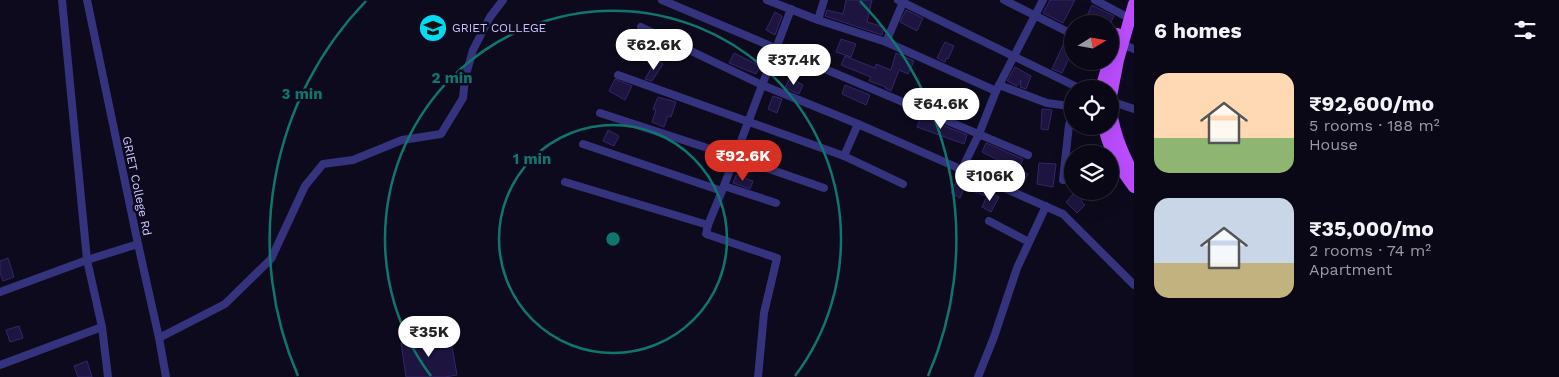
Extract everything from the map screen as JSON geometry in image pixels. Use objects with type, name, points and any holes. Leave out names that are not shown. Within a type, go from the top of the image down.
[{"type":"main road","points":[[1119,42],[1126,17],[1127,0]]},
{"type":"main road","points":[[1126,17],[1134,4]]},
{"type":"main road","points":[[1106,135],[1114,156],[1134,187]]},
{"type":"main road","points":[[1115,135],[1122,154],[1134,175]]},
{"type":"street","points":[[62,0],[87,260],[102,327],[108,377]]},
{"type":"street","name":"GRIET College Rd","points":[[87,0],[166,377]]},
{"type":"street","points":[[159,338],[225,304],[271,259],[305,186],[323,164],[354,160],[402,140],[441,134],[463,98],[465,78],[472,50],[490,17],[503,0]]},
{"type":"street","points":[[662,0],[1028,155]]},
{"type":"street","points":[[767,0],[779,2],[791,10],[886,42],[997,88],[1047,103],[1064,105]]},
{"type":"street","points":[[818,20],[824,0]]},
{"type":"street","points":[[1004,0],[1064,30]]},
{"type":"street","points":[[962,169],[979,134],[997,88],[1043,0]]},
{"type":"street","points":[[1095,0],[1126,17]]},
{"type":"street","points":[[886,42],[902,1],[1064,81]]},
{"type":"street","points":[[758,377],[764,313],[777,258],[706,234],[791,10]]},
{"type":"street","points":[[641,27],[762,85],[858,124],[1063,214],[1134,285]]},
{"type":"street","points":[[618,75],[844,156],[903,184]]},
{"type":"street","points":[[1119,104],[1134,110]]},
{"type":"street","points":[[600,113],[824,188]]},
{"type":"street","points":[[844,156],[858,124]]},
{"type":"street","points":[[1063,180],[1069,135]]},
{"type":"street","points":[[583,144],[723,189],[776,203]]},
{"type":"street","points":[[565,182],[708,225]]},
{"type":"street","points":[[978,377],[994,337],[1017,268],[1046,206]]},
{"type":"street","points":[[989,221],[1029,242]]},
{"type":"street","points":[[0,292],[87,260],[138,244]]},
{"type":"street","points":[[0,365],[102,327]]},
{"type":"building","points":[[846,0],[872,0],[867,22],[884,27],[882,35],[825,16],[827,10],[843,14]]},
{"type":"building","points":[[1050,0],[1075,0],[1067,15],[1064,15],[1063,23],[1043,13]]},
{"type":"building","points":[[1092,5],[1112,15],[1087,15]]},
{"type":"building","points":[[906,10],[923,18],[917,31],[900,22]]},
{"type":"building","points":[[775,12],[782,16],[775,35],[766,30]]},
{"type":"building","points":[[841,39],[856,44],[851,57],[836,52]]},
{"type":"building","points":[[945,42],[954,46],[945,62],[937,58]]},
{"type":"building","points":[[1064,43],[1064,69],[1062,73],[1052,69]]},
{"type":"building","points":[[734,53],[760,66],[756,74],[729,63]]},
{"type":"building","points":[[896,53],[914,61],[908,74],[899,70],[891,91],[886,87],[869,81],[871,77],[841,65],[845,56],[875,68],[876,64],[891,70]]},
{"type":"building","points":[[656,60],[663,64],[652,81],[645,79]]},
{"type":"building","points":[[1015,67],[1031,76],[1026,89],[1020,87],[1021,80],[1017,86],[1007,81]]},
{"type":"building","points":[[790,78],[803,85],[799,94],[785,88]]},
{"type":"building","points":[[615,79],[632,86],[625,100],[609,91]]},
{"type":"building","points":[[845,85],[870,95],[866,105],[842,94]]},
{"type":"building","points":[[937,91],[962,100],[951,116],[931,108]]},
{"type":"building","points":[[773,96],[782,99],[777,113],[768,109]]},
{"type":"building","points":[[658,97],[676,102],[671,117],[668,116],[664,127],[652,122],[656,110],[653,109]]},
{"type":"building","points":[[1042,109],[1052,110],[1048,130],[1041,129]]},
{"type":"building","points":[[921,116],[967,135],[964,144],[917,127]]},
{"type":"building","points":[[608,130],[619,136],[614,146],[603,141]]},
{"type":"building","points":[[748,141],[759,146],[755,157],[744,153]]},
{"type":"building","points":[[986,143],[1023,159],[1018,170],[1028,174],[1023,184],[1007,177],[1005,181],[995,177],[1002,162],[982,152]]},
{"type":"building","points":[[1039,163],[1056,164],[1053,187],[1037,184]]},
{"type":"building","points":[[736,175],[753,181],[750,189],[733,183]]},
{"type":"building","points":[[959,175],[989,188],[986,196],[964,188],[960,198],[951,193]]},
{"type":"building","points":[[989,192],[999,197],[991,212],[982,207]]},
{"type":"building","points":[[1068,200],[1082,200],[1085,205],[1077,213],[1066,202]]},
{"type":"building","points":[[8,258],[14,277],[3,281],[0,273],[0,261]]},
{"type":"building","points":[[19,326],[23,338],[10,342],[6,330]]},
{"type":"building","points":[[450,335],[457,375],[445,377],[406,377],[401,343]]},
{"type":"building","points":[[87,361],[92,377],[78,377],[74,366]]},
{"type":"place","name":"GRIET COLLEGE","points":[[433,28]]}]
